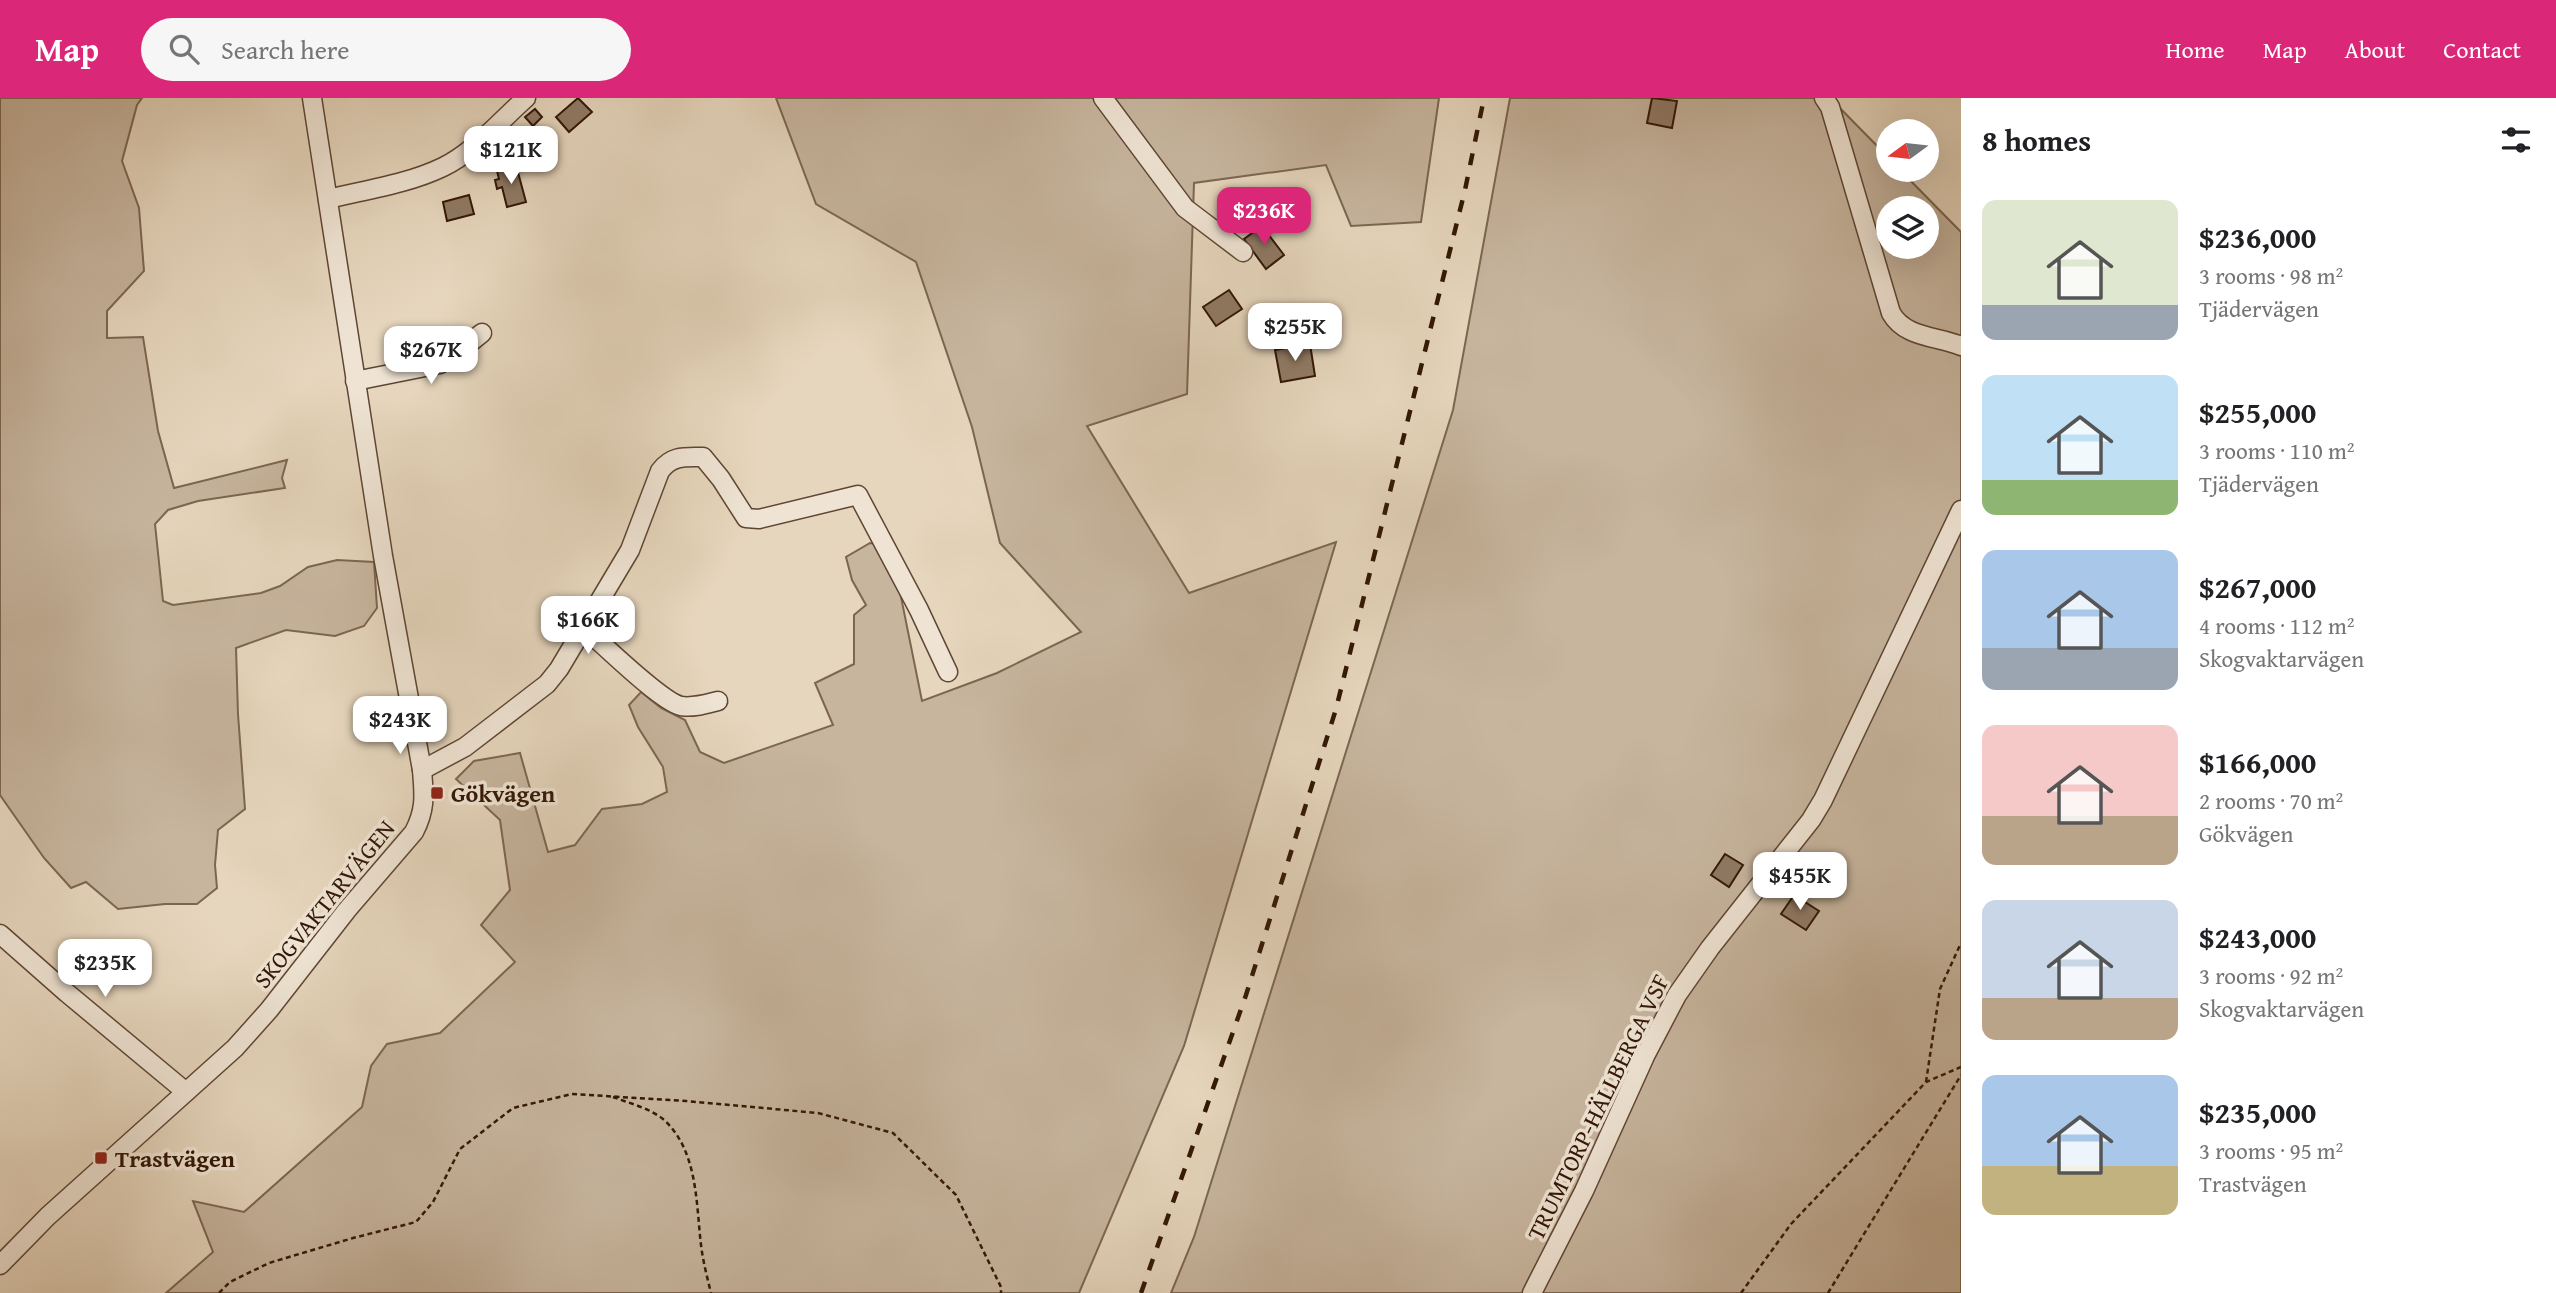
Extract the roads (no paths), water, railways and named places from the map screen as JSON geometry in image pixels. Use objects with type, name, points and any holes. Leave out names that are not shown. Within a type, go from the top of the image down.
[{"type":"street","name":"SKOGVAKTARVÄGEN","points":[[0,1265],[48,1216],[235,1048],[414,832],[422,817],[425,803],[422,770],[396,632],[312,98]]},
{"type":"street","points":[[328,199],[423,175],[443,167],[458,158],[526,98]]},
{"type":"street","points":[[1103,98],[1185,208],[1243,251]]},
{"type":"street","points":[[1825,98],[1830,107],[1891,313],[1897,324],[1909,331],[1961,346]]},
{"type":"street","points":[[355,381],[440,364],[482,333]]},
{"type":"street","points":[[422,770],[465,747],[547,684],[614,579],[630,550],[660,471],[666,462],[675,457],[703,457],[746,518],[760,519],[858,495],[919,610],[948,673]]},
{"type":"street","name":"TRUMTORP-HÄLLBERGA VSF","points":[[1532,1293],[1584,1191],[1646,1054],[1677,995],[1710,948],[1811,820],[1823,800],[1961,510]]},
{"type":"street","points":[[583,626],[666,699],[684,706],[700,706],[718,701]]},
{"type":"street","points":[[0,934],[186,1092]]},
{"type":"railway","points":[[1141,1293],[1246,995],[1336,709],[1465,190],[1484,98]]},
{"type":"place","name":"Gökvägen","points":[[437,793]]},
{"type":"place","name":"Trastvägen","points":[[101,1158]]}]
